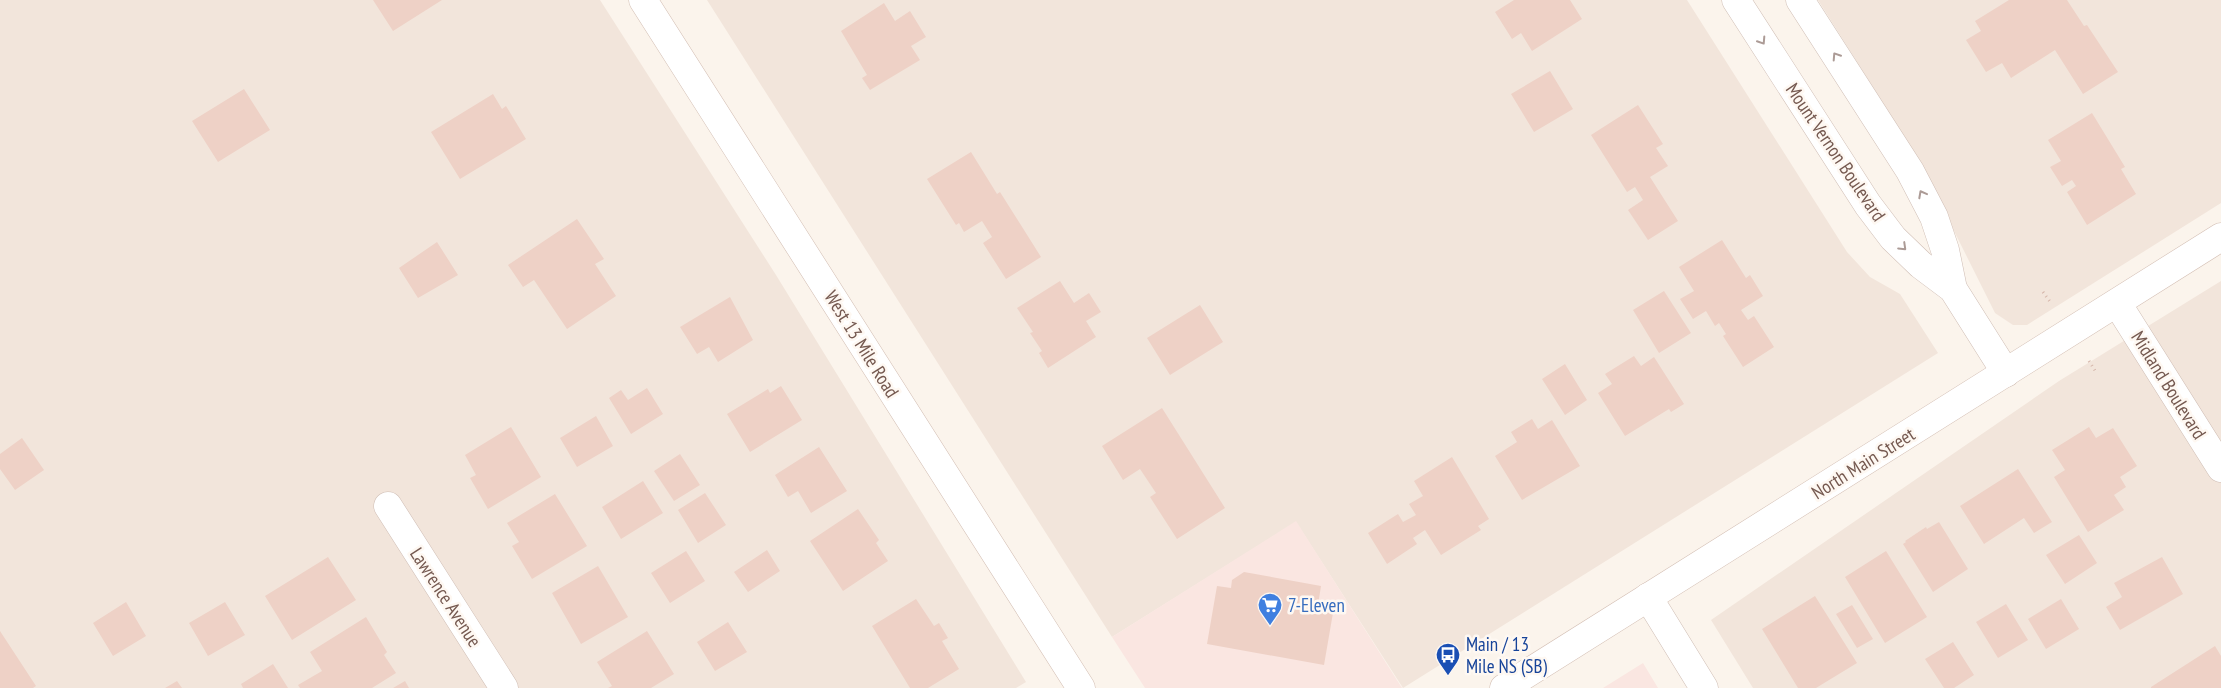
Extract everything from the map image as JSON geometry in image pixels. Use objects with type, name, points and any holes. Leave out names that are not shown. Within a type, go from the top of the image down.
[{"type":"main road","name":"West 13 Mile Road","points":[[644,0],[1081,688]]},
{"type":"main road","name":"Mount Vernon Boulevard","points":[[1736,0],[1868,205],[1888,231],[1921,264],[1954,289]]},
{"type":"main road","name":"Mount Vernon Boulevard","points":[[1800,0],[1918,187],[1934,217],[1945,250],[1954,289],[2006,373]]},
{"type":"main road","name":"North Main Street","points":[[1504,688],[2221,237]]},
{"type":"main road","name":"Midland Boulevard","points":[[2117,303],[2221,468]]},
{"type":"main road","name":"Lawrence Avenue","points":[[388,506],[504,688]]},
{"type":"main road","points":[[1648,597],[1704,688]]},
{"type":"path","points":[[2043,292],[2051,303]]},
{"type":"path","points":[[2089,361],[2096,372]]},
{"type":"shaded area","points":[[0,0],[600,0],[776,275],[1026,682],[1016,688],[0,688]]},
{"type":"shaded area","points":[[707,0],[1687,0],[1847,252],[1870,277],[1900,294],[1938,353],[1403,688],[1296,522],[1112,637]]},
{"type":"shaded area","points":[[1818,0],[2221,0],[2221,203],[2027,325],[2013,325],[1995,313],[1917,157]]},
{"type":"shaded area","points":[[2221,281],[2221,688],[1753,688],[1711,620],[2059,381]]},
{"type":"shaded area","points":[[1296,521],[1402,688],[1145,688],[1112,637]]},
{"type":"shaded area","points":[[1643,663],[1658,688],[1603,688]]},
{"type":"building","points":[[373,0],[442,0],[393,31]]},
{"type":"building","points":[[1514,0],[1570,0],[1582,19],[1532,51],[1521,33],[1512,39],[1495,12]]},
{"type":"building","points":[[2009,0],[2067,0],[2084,26],[2087,25],[2118,72],[2083,94],[2055,50],[2011,78],[2002,63],[1986,72],[1966,40],[1981,31],[1975,21]]},
{"type":"building","points":[[884,3],[895,21],[910,11],[926,37],[911,46],[920,60],[870,90],[862,78],[867,75],[841,31]]},
{"type":"building","points":[[1550,71],[1573,109],[1534,132],[1511,94]]},
{"type":"building","points":[[244,89],[270,130],[218,162],[192,121]]},
{"type":"building","points":[[493,94],[502,109],[506,106],[526,139],[460,179],[431,132]]},
{"type":"building","points":[[1638,105],[1663,144],[1656,148],[1668,166],[1650,177],[1678,221],[1648,240],[1628,210],[1643,200],[1635,187],[1627,192],[1591,135]]},
{"type":"building","points":[[2092,113],[2125,167],[2121,169],[2136,194],[2087,225],[2067,192],[2076,186],[2072,180],[2062,186],[2050,167],[2061,161],[2048,140]]},
{"type":"building","points":[[971,152],[997,194],[1000,192],[1041,257],[1006,279],[983,243],[992,237],[982,221],[964,232],[959,223],[956,225],[927,179]]},
{"type":"building","points":[[577,219],[604,259],[595,264],[616,296],[567,329],[534,280],[523,287],[508,265]]},
{"type":"building","points":[[1722,240],[1746,278],[1750,275],[1763,296],[1741,310],[1748,320],[1754,316],[1774,347],[1743,367],[1723,336],[1726,334],[1719,323],[1715,326],[1706,311],[1693,319],[1680,299],[1694,291],[1679,267]]},
{"type":"building","points":[[437,242],[458,275],[418,298],[399,268]]},
{"type":"building","points":[[1060,281],[1074,303],[1089,293],[1101,312],[1086,321],[1096,337],[1048,368],[1039,353],[1042,351],[1030,333],[1033,332],[1017,308]]},
{"type":"building","points":[[1664,291],[1691,333],[1659,353],[1633,310]]},
{"type":"building","points":[[730,297],[753,340],[718,362],[709,347],[697,354],[680,327]]},
{"type":"building","points":[[1200,305],[1223,342],[1170,375],[1147,338]]},
{"type":"building","points":[[1634,356],[1641,366],[1654,357],[1684,404],[1671,412],[1669,409],[1625,436],[1598,393],[1612,384],[1605,374]]},
{"type":"building","points":[[1565,364],[1587,400],[1565,415],[1542,379]]},
{"type":"building","points":[[781,386],[802,420],[750,452],[727,414],[768,389],[770,393]]},
{"type":"building","points":[[647,388],[663,414],[631,434],[609,398],[621,390],[628,400]]},
{"type":"building","points":[[1162,408],[1225,508],[1177,539],[1150,497],[1156,493],[1140,469],[1123,480],[1102,446]]},
{"type":"building","points":[[596,416],[613,446],[577,467],[560,438]]},
{"type":"building","points":[[1532,419],[1538,429],[1552,420],[1580,466],[1522,500],[1495,456],[1517,442],[1511,432]]},
{"type":"building","points":[[511,427],[541,477],[488,509],[470,478],[476,475],[465,455]]},
{"type":"building","points":[[2089,427],[2096,438],[2113,428],[2137,466],[2120,477],[2126,487],[2114,495],[2124,510],[2088,532],[2054,477],[2065,470],[2052,450]]},
{"type":"building","points":[[22,438],[44,470],[15,490],[0,469],[0,454]]},
{"type":"building","points":[[819,447],[847,491],[811,513],[798,491],[788,497],[775,475]]},
{"type":"building","points":[[680,454],[700,485],[674,501],[654,471]]},
{"type":"building","points":[[1452,457],[1489,519],[1478,526],[1481,530],[1441,555],[1425,530],[1413,538],[1417,544],[1387,564],[1368,533],[1398,514],[1403,522],[1416,515],[1409,504],[1423,496],[1414,481]]},
{"type":"building","points":[[2018,469],[2052,522],[2034,533],[2024,518],[1984,544],[1960,506]]},
{"type":"building","points":[[643,481],[663,513],[621,539],[602,507]]},
{"type":"building","points":[[705,493],[726,525],[698,543],[678,510]]},
{"type":"building","points":[[555,494],[587,546],[532,579],[512,546],[519,542],[507,523]]},
{"type":"building","points":[[858,509],[879,540],[876,543],[888,561],[843,591],[810,541]]},
{"type":"building","points":[[1939,522],[1968,569],[1933,592],[1903,544],[1926,527],[1927,529]]},
{"type":"building","points":[[2079,535],[2097,563],[2065,584],[2046,555]]},
{"type":"building","points":[[767,550],[780,571],[748,592],[734,572]]},
{"type":"building","points":[[686,551],[705,581],[670,603],[651,573]]},
{"type":"building","points":[[1886,551],[1927,617],[1885,643],[1845,577]]},
{"type":"building","points":[[328,557],[356,600],[292,640],[265,596]]},
{"type":"building","points":[[2162,557],[2183,594],[2120,630],[2106,607],[2122,597],[2114,583]]},
{"type":"building","points":[[598,566],[628,617],[581,644],[552,593]]},
{"type":"building","name":"7-Eleven","points":[[1244,572],[1321,586],[1318,605],[1334,607],[1324,665],[1207,644],[1217,586],[1231,588],[1232,580]]},
{"type":"building","points":[[1815,596],[1857,663],[1816,688],[1798,688],[1762,629]]},
{"type":"building","points":[[916,599],[934,626],[939,623],[948,638],[942,641],[959,669],[928,688],[910,688],[872,626]]},
{"type":"building","points":[[2061,599],[2079,629],[2046,649],[2028,619]]},
{"type":"building","points":[[126,602],[146,636],[113,656],[93,623]]},
{"type":"building","points":[[225,602],[245,635],[208,656],[189,623]]},
{"type":"building","points":[[2006,604],[2028,640],[1998,658],[1976,622]]},
{"type":"building","points":[[1852,605],[1873,639],[1857,648],[1836,614]]},
{"type":"building","points":[[366,617],[387,652],[384,655],[396,673],[372,688],[300,688],[298,685],[322,671],[310,652]]},
{"type":"building","points":[[728,622],[747,652],[715,671],[697,642]]},
{"type":"building","points":[[0,631],[36,686],[33,688],[0,688]]},
{"type":"building","points":[[647,631],[674,674],[651,688],[608,688],[612,686],[597,662]]},
{"type":"building","points":[[1953,642],[1974,675],[1954,688],[1944,688],[1925,659]]},
{"type":"building","points":[[2215,646],[2221,656],[2221,688],[2151,688],[2151,687]]},
{"type":"building","points":[[273,664],[288,688],[243,688],[241,684]]},
{"type":"building","points":[[177,681],[182,688],[165,688]]},
{"type":"building","points":[[405,681],[409,688],[393,688]]},
{"type":"place","name":"7-Eleven","points":[[1270,626]]},
{"type":"place","name":"Main / 13 Mile NS (SB)","points":[[1448,676]]}]
